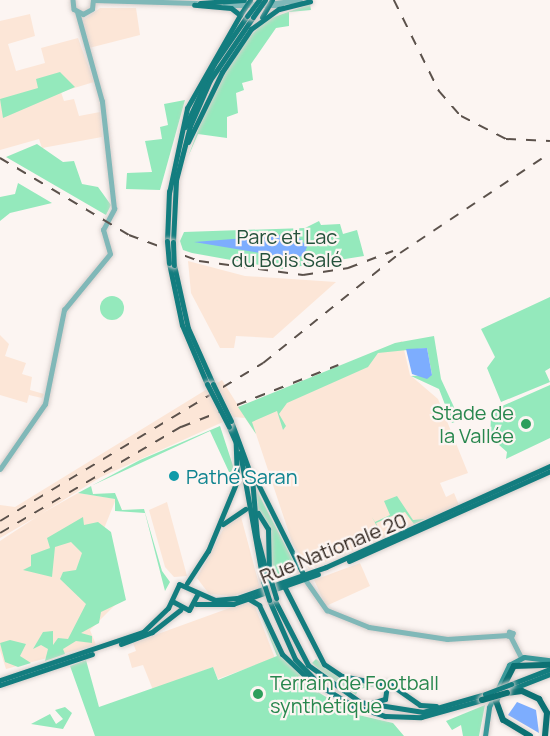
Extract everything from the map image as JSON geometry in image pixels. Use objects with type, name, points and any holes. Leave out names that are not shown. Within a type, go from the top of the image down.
[{"type":"highway","points":[[530,736],[503,720],[496,701],[514,666],[550,667]]},
{"type":"highway","points":[[484,697],[509,689],[522,691],[539,699],[547,713],[545,736]]},
{"type":"main road","points":[[171,204],[169,193],[194,103],[259,0]]},
{"type":"main road","points":[[262,19],[312,0]]},
{"type":"main road","points":[[197,4],[247,3],[247,16],[202,97],[179,166],[170,218],[170,242],[177,308],[185,335],[231,420],[244,465],[208,552]]},
{"type":"main road","points":[[247,16],[268,3]]},
{"type":"main road","points":[[179,166],[218,78],[262,19],[268,3]]},
{"type":"main road","points":[[197,4],[231,8],[247,16]]},
{"type":"main road","points":[[172,264],[193,340],[244,465],[304,576]]},
{"type":"main road","name":"Rue Nationale 20","points":[[0,682],[141,638],[180,610],[196,604],[242,601],[284,586],[478,502],[550,468]]},
{"type":"main road","points":[[251,478],[256,537],[273,599],[295,658],[331,694]]},
{"type":"main road","points":[[187,584],[229,515],[245,509]]},
{"type":"main road","points":[[258,513],[268,529],[267,580]]},
{"type":"main road","name":"Rue Nationale 20","points":[[0,682],[143,632],[172,601],[174,589],[187,584],[198,593],[228,600],[304,576]]},
{"type":"main road","points":[[284,586],[319,659],[336,673],[387,685],[385,699],[374,704],[346,694]]},
{"type":"main road","points":[[196,604],[198,593]]},
{"type":"main road","points":[[273,599],[308,665],[346,694],[396,712],[448,706],[484,697]]},
{"type":"main road","points":[[172,601],[180,610]]},
{"type":"main road","points":[[242,601],[257,601],[290,663],[331,694],[372,712],[406,718],[484,697],[550,674]]},
{"type":"main road","points":[[485,736],[489,707],[507,668],[521,657],[550,660]]},
{"type":"main road","points":[[509,689],[550,667]]},
{"type":"main road","points":[[359,679],[383,680],[420,705],[448,706]]},
{"type":"street","points":[[0,469],[45,404],[64,310],[110,254],[103,232],[114,209],[102,102],[78,26],[73,0]]},
{"type":"street","points":[[93,7],[94,0],[197,4]]},
{"type":"street","points":[[268,3],[300,0]]},
{"type":"street","points":[[247,3],[312,0]]},
{"type":"street","points":[[78,26],[83,14],[105,2]]},
{"type":"street","points":[[77,12],[83,14]]},
{"type":"street","points":[[304,576],[327,610],[369,627],[447,639],[510,636],[521,657]]},
{"type":"shaded area","points":[[100,8],[136,8],[140,35],[89,48],[82,21]]},
{"type":"shaded area","points":[[30,14],[35,36],[8,44],[16,71],[45,63],[41,48],[78,38],[94,82],[61,92],[64,101],[74,99],[79,116],[100,112],[102,137],[42,148],[39,139],[0,150],[0,21]]},
{"type":"shaded area","points":[[188,261],[245,276],[336,282],[273,338],[236,336],[234,348],[220,348],[191,293]]},
{"type":"shaded area","points":[[0,335],[9,344],[5,356],[26,363],[22,374],[32,377],[30,390],[44,394],[42,398],[29,395],[27,403],[0,395]]},
{"type":"shaded area","points":[[402,341],[410,375],[438,399],[468,473],[440,483],[446,497],[454,493],[459,505],[309,569],[293,545],[256,434],[245,418],[234,417],[101,477],[41,514],[78,493],[116,499],[101,536],[118,602],[90,630],[96,645],[6,669],[0,650],[0,541],[38,516],[0,538],[0,505],[15,507],[222,380],[239,407]]},
{"type":"shaded area","points":[[167,502],[187,576],[174,577],[165,567],[149,510]]},
{"type":"shaded area","points":[[240,513],[260,588],[232,596],[209,594],[197,578],[225,526]]},
{"type":"shaded area","points":[[360,563],[370,586],[326,606],[314,580]]},
{"type":"shaded area","points":[[246,602],[254,604],[275,658],[218,679],[213,667],[153,690],[143,665],[132,668],[128,654],[136,651],[133,643]]},
{"type":"green space","points":[[310,4],[311,10],[289,12],[289,26],[276,28],[251,64],[253,80],[242,83],[244,90],[236,93],[238,113],[227,117],[227,138],[198,134],[188,157],[211,95],[247,39],[266,20]]},
{"type":"green space","points":[[60,72],[75,87],[3,118],[0,99],[38,88],[36,79]]},
{"type":"green space","points":[[185,100],[160,190],[126,189],[127,173],[152,172],[145,141],[162,139],[160,127],[168,125],[164,104]]},
{"type":"green space","points":[[37,144],[63,162],[74,161],[82,184],[98,187],[111,205],[106,215],[6,157]]},
{"type":"green space","points":[[18,183],[52,203],[10,213],[0,221],[0,197],[15,194]]},
{"type":"green space","name":"Parc et Lac du Bois Salé","points":[[319,221],[321,225],[340,224],[343,234],[357,230],[364,256],[282,269],[192,253],[183,250],[180,241],[184,232],[305,228]]},
{"type":"green space","points":[[112,296],[120,300],[124,308],[120,316],[112,320],[104,316],[100,308],[104,300]]},
{"type":"green space","points":[[550,297],[550,368],[545,371],[550,382],[501,402],[487,368],[495,357],[481,329]]},
{"type":"green space","points":[[434,336],[441,379],[460,420],[452,423],[439,389],[411,376],[432,375],[427,348],[378,353],[368,367],[287,403],[279,414],[286,426],[283,430],[277,411],[252,422],[256,434],[238,407],[395,343]]},
{"type":"green space","points":[[550,385],[550,438],[506,459],[507,452],[490,437],[491,417],[500,407]]},
{"type":"green space","points":[[220,426],[235,472],[229,472],[210,431],[92,485],[140,460]]},
{"type":"green space","points":[[91,486],[93,494],[115,493],[122,510],[144,509],[162,571],[170,582],[165,591],[145,513],[115,511],[115,499],[78,493]]},
{"type":"green space","points":[[256,489],[297,568],[273,581],[269,526],[258,511]]},
{"type":"green space","points":[[397,496],[413,520],[425,519],[414,524],[405,512],[392,516],[376,523],[382,536],[372,517],[375,522],[390,515],[384,501]]},
{"type":"green space","points":[[83,517],[84,525],[98,522],[111,532],[126,600],[101,612],[99,623],[81,633],[92,636],[92,643],[76,641],[63,649],[65,654],[45,661],[48,649],[41,645],[33,649],[43,632],[53,631],[53,645],[58,638],[68,639],[86,604],[60,579],[63,572],[76,570],[82,553],[71,542],[55,547],[52,577],[23,570],[31,566],[31,555],[50,548],[47,538]]},
{"type":"green space","points":[[261,616],[280,653],[318,692],[354,714],[393,723],[404,736],[95,736],[70,666],[86,660],[99,707],[213,667],[218,680],[277,656]]},
{"type":"green space","points":[[10,640],[26,644],[20,656],[31,663],[18,667],[5,662],[0,643]]},
{"type":"green space","points":[[316,659],[346,680],[384,685],[358,689],[356,695],[318,669],[312,663]]},
{"type":"green space","points":[[485,705],[479,736],[463,736],[461,725],[452,730],[446,721]]},
{"type":"green space","points":[[65,707],[72,713],[63,729],[31,724],[50,714],[56,724],[63,719],[55,710]]},
{"type":"water","points":[[296,234],[307,247],[303,256],[291,258],[194,242]]},
{"type":"water","points":[[427,348],[432,375],[427,379],[412,374],[406,349]]},
{"type":"water","points":[[517,702],[536,710],[539,733],[508,715]]},
{"type":"railway","points":[[394,0],[439,91],[461,116],[506,139],[550,141]]},
{"type":"railway","points":[[0,521],[263,363],[400,253],[550,153]]},
{"type":"railway","points":[[0,158],[129,235],[199,261],[303,275],[348,268],[393,251]]},
{"type":"railway","points":[[0,533],[181,427],[338,365]]},
{"type":"place","name":"Stade de la Vallée","points":[[526,424]]},
{"type":"place","name":"Pathé Saran","points":[[174,476]]},
{"type":"place","name":"Terrain de Football synthétique","points":[[258,694]]}]
